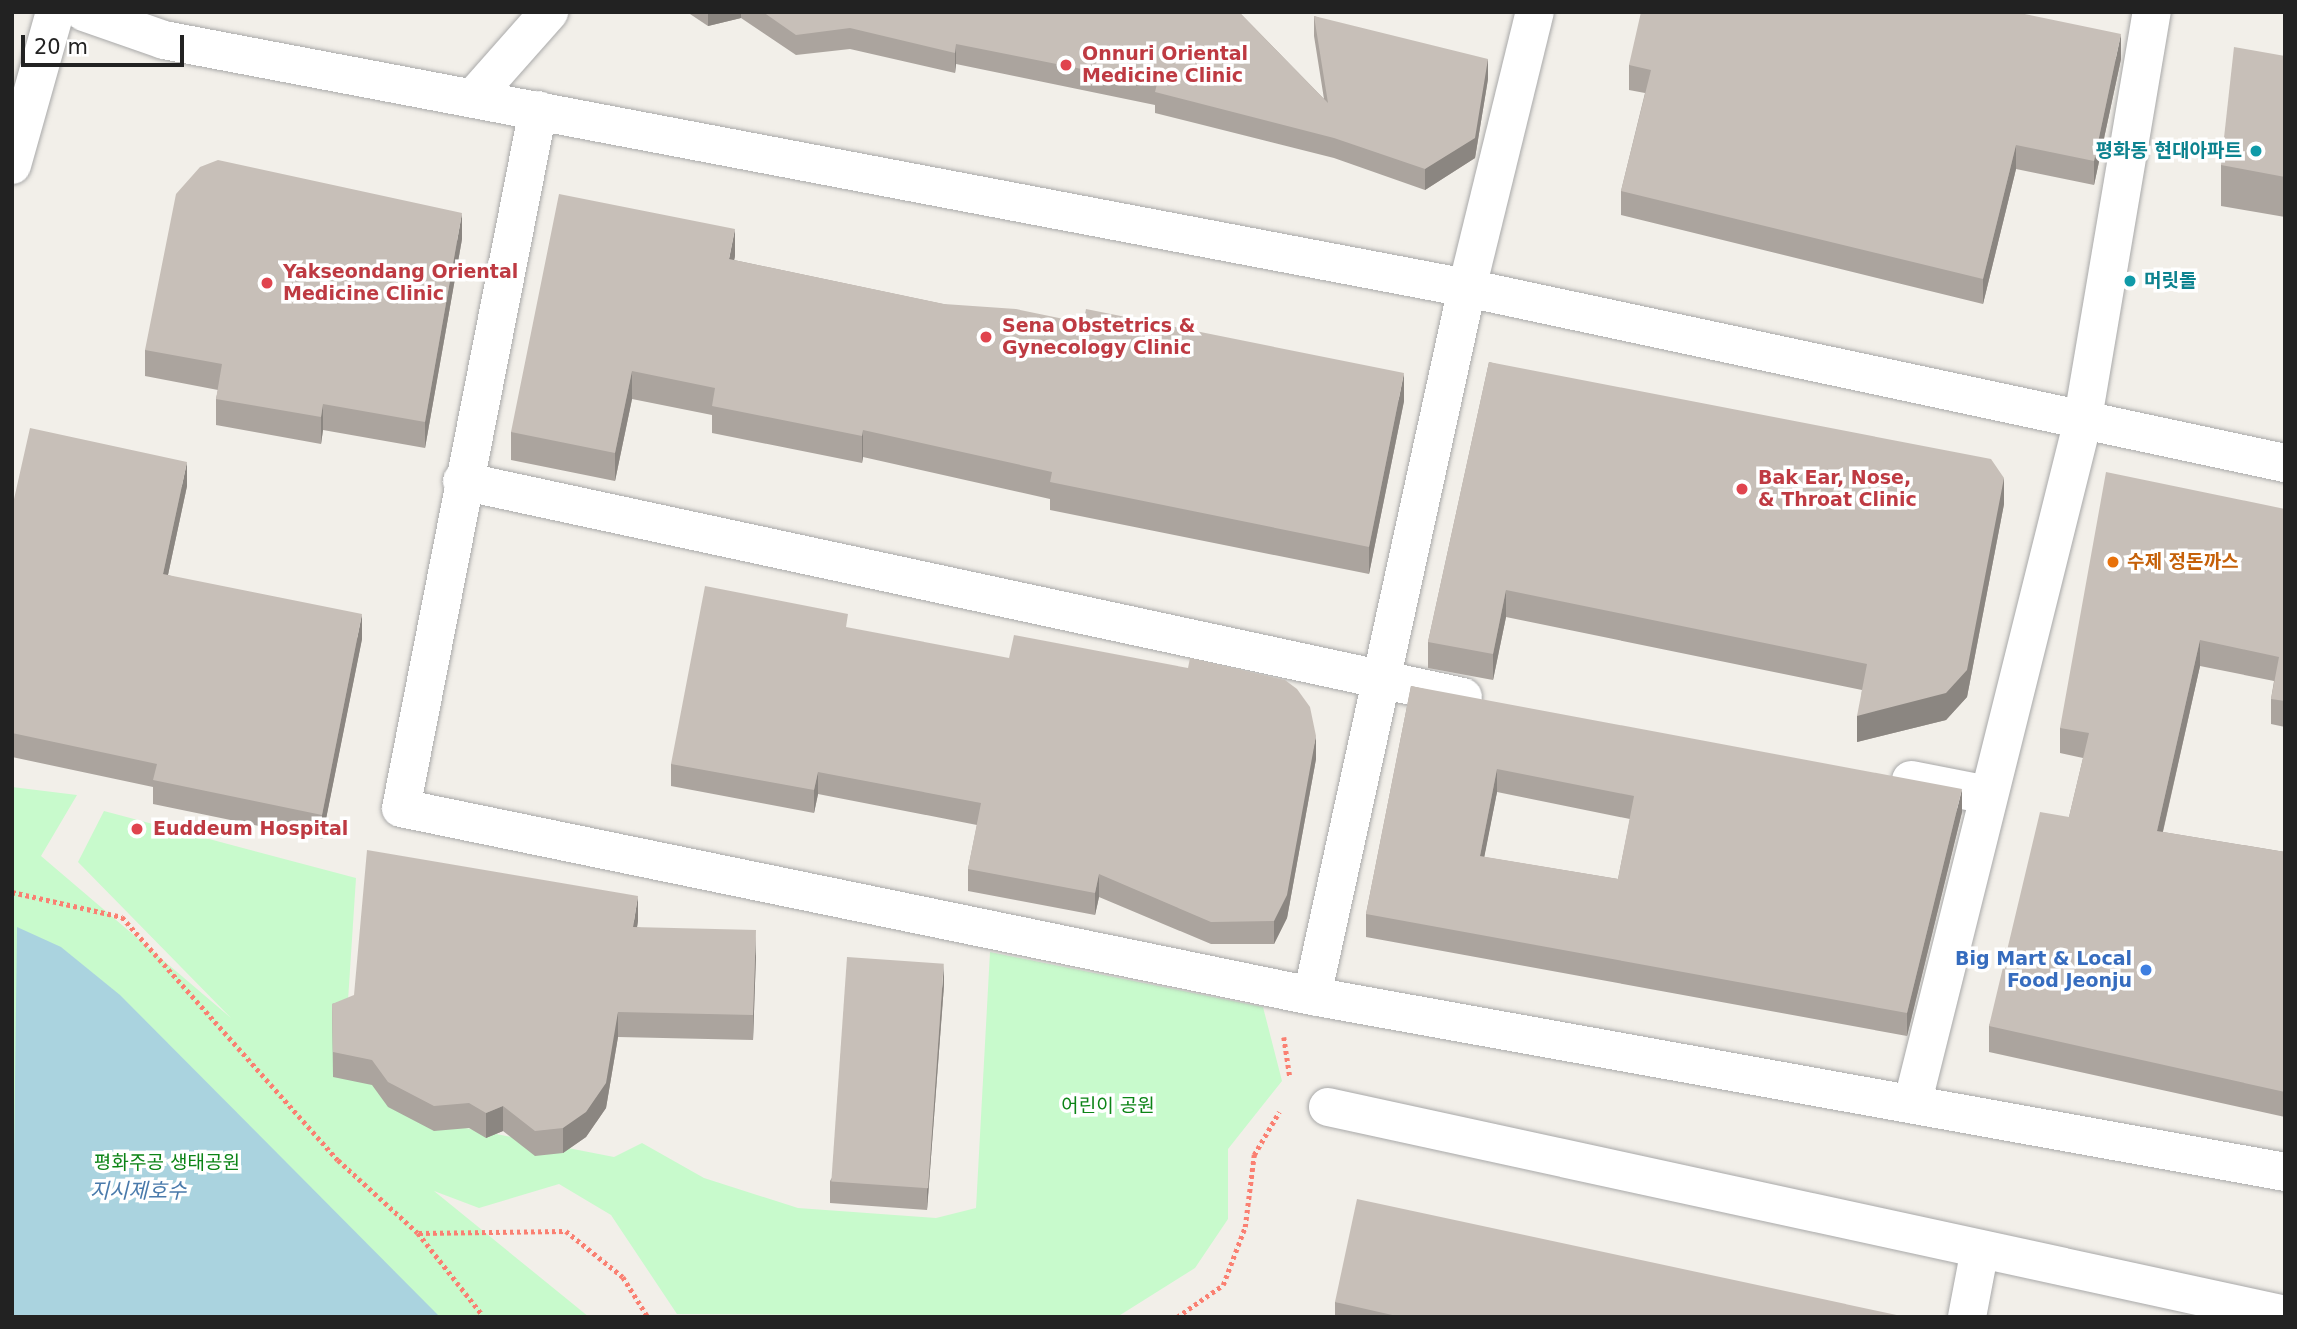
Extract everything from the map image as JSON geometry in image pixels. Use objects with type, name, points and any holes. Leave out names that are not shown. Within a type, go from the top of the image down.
[{"type":"street","points":[[12,165],[55,12]]},
{"type":"street","points":[[84,12],[164,40],[1467,288],[2082,424],[2285,463]]},
{"type":"street","points":[[473,98],[549,12]]},
{"type":"street","points":[[1312,996],[1467,288],[1535,12]]},
{"type":"street","points":[[1913,1101],[2082,424],[2152,12]]},
{"type":"street","points":[[538,110],[462,481],[401,808],[1312,996],[1913,1101],[2285,1172]]},
{"type":"street","points":[[462,481],[1379,681],[1501,704]]},
{"type":"street","points":[[1880,775],[1988,795]]},
{"type":"street","points":[[1328,1107],[2285,1315]]},
{"type":"street","points":[[1967,1317],[1980,1249]]},
{"type":"path","points":[[12,892],[122,917],[338,1160],[418,1233],[484,1317]]},
{"type":"path","points":[[1283,1028],[1290,1083]]},
{"type":"path","points":[[1177,1317],[1223,1285],[1245,1227],[1254,1155],[1280,1108]]},
{"type":"path","points":[[418,1233],[566,1231],[623,1277],[648,1317]]},
{"type":"green space","points":[[12,787],[77,795],[41,856],[231,1018],[78,862],[104,811],[356,878],[344,1062],[414,1118],[614,1157],[642,1143],[704,1178],[798,1208],[936,1218],[976,1208],[990,952],[1263,1007],[1282,1081],[1228,1149],[1228,1219],[1195,1268],[1117,1317],[677,1314],[611,1215],[559,1184],[479,1208],[434,1191],[589,1317],[12,1317]]},
{"type":"water","name":"지시제호수","points":[[17,927],[61,947],[120,995],[440,1317],[12,1317]]},
{"type":"building","points":[[763,12],[1239,12],[1328,103],[1314,16],[1488,59],[1475,138],[1425,169],[1334,138],[1155,92],[1157,84],[956,44],[955,53],[850,28],[796,35]]},
{"type":"building","points":[[1641,12],[2015,12],[2121,34],[2094,161],[2016,145],[1983,279],[1621,191],[1651,70],[1629,65]]},
{"type":"building","name":"평화동 현대아파트","points":[[2234,47],[2285,56],[2285,177],[2221,165]]},
{"type":"building","points":[[218,160],[462,213],[425,422],[323,404],[321,417],[216,399],[222,364],[145,350],[176,194],[200,167]]},
{"type":"building","points":[[559,194],[735,229],[729,259],[944,304],[1016,309],[1083,323],[1086,309],[1404,373],[1369,547],[1050,482],[1052,472],[863,430],[862,436],[712,406],[715,388],[632,371],[615,453],[511,432]]},
{"type":"building","points":[[1489,362],[1991,459],[2004,478],[1967,670],[1946,693],[1857,716],[1867,664],[1506,590],[1493,654],[1428,642]]},
{"type":"building","points":[[30,428],[187,462],[163,574],[362,614],[322,815],[153,780],[157,764],[12,733],[12,508]]},
{"type":"building","points":[[2106,472],[2285,509],[2285,701],[2271,699],[2279,657],[2200,640],[2157,831],[2285,852],[2285,1092],[1989,1026],[2040,812],[2069,817],[2089,733],[2060,728]]},
{"type":"building","points":[[705,586],[848,614],[846,627],[1009,658],[1014,635],[1188,668],[1190,658],[1285,680],[1297,689],[1310,707],[1316,736],[1287,895],[1274,921],[1211,922],[1099,874],[1095,893],[968,869],[981,803],[818,772],[814,790],[671,764]]},
{"type":"building","points":[[1411,686],[1962,789],[1907,1013],[1366,914]],"holes":[[[1497,769],[1634,796],[1618,879],[1480,856]]]},
{"type":"building","points":[[367,850],[638,896],[633,927],[756,930],[753,1015],[618,1012],[606,1083],[586,1112],[563,1128],[535,1131],[503,1106],[486,1113],[469,1103],[434,1106],[388,1082],[372,1060],[333,1052],[332,1004],[354,995]]},
{"type":"building","points":[[847,957],[944,964],[928,1188],[831,1181]]},
{"type":"building","points":[[1357,1199],[1906,1317],[1401,1317],[1335,1302]]},
{"type":"place","name":"Onnuri Oriental Medicine Clinic","points":[[1066,65]]},
{"type":"place","name":"평화동 현대아파트","points":[[2256,151]]},
{"type":"place","name":"머릿돌","points":[[2130,281]]},
{"type":"place","name":"Yakseondang Oriental Medicine Clinic","points":[[267,283]]},
{"type":"place","name":"Sena Obstetrics & Gynecology Clinic","points":[[986,337]]},
{"type":"place","name":"Bak Ear, Nose, & Throat Clinic","points":[[1742,489]]},
{"type":"place","name":"수제 정돈까스","points":[[2113,562]]},
{"type":"place","name":"Euddeum Hospital","points":[[137,829]]},
{"type":"place","name":"Big Mart & Local Food Jeonju","points":[[2146,970]]},
{"type":"park label","name":"어린이 공원","points":[[1108,1106]]},
{"type":"park label","name":"평화주공 생태공원","points":[[167,1163]]}]
